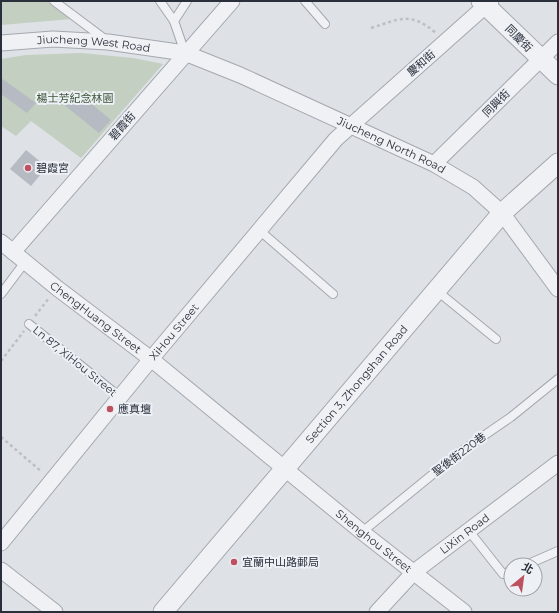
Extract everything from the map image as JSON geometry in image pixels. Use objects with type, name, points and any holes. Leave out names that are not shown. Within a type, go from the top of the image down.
[{"type":"street","name":"碧霞街","points":[[13,252],[232,1]]},
{"type":"street","name":"慶和街","points":[[351,124],[446,42],[486,3]]},
{"type":"street","name":"同慶街","points":[[486,3],[540,59],[558,75]]},
{"type":"street","name":"Jiucheng West Road","points":[[1,43],[53,39],[108,42],[186,53]]},
{"type":"street","name":"同興街","points":[[434,164],[558,42]]},
{"type":"street","name":"Jiucheng North Road","points":[[186,53],[351,124],[434,164],[473,187],[502,213],[556,282]]},
{"type":"street","name":"XiHou Street","points":[[1,543],[151,359],[336,139],[351,124]]},
{"type":"street","name":"Section 3, Zhongshan Road","points":[[163,612],[502,213],[558,163]]},
{"type":"street","name":"ChengHuang Street","points":[[1,242],[57,288],[151,359],[284,468]]},
{"type":"street","name":"LiXin Road","points":[[377,612],[414,572],[558,463]]},
{"type":"street","name":"Shenghou Street","points":[[284,468],[362,532],[464,612]]},
{"type":"street","points":[[1,570],[55,612]]},
{"type":"lane","points":[[54,1],[108,42]]},
{"type":"lane","points":[[160,1],[174,21],[186,53]]},
{"type":"lane","points":[[174,21],[187,1]]},
{"type":"lane","points":[[305,1],[325,24]]},
{"type":"lane","points":[[260,230],[333,294]]},
{"type":"lane","points":[[1,294],[26,262]]},
{"type":"lane","points":[[436,290],[496,339]]},
{"type":"lane","name":"Ln 87, XiHou Street","points":[[29,324],[120,397]]},
{"type":"lane","name":"聖後街220巷","points":[[362,532],[460,452],[511,417],[558,379]]},
{"type":"lane","points":[[469,531],[503,574]]},
{"type":"lane","points":[[543,558],[558,551]]},
{"type":"path","points":[[371,28],[404,18],[419,20],[446,42]]},
{"type":"path","points":[[1,437],[53,481]]},
{"type":"green space","points":[[1,1],[48,1],[72,19],[1,25]]},
{"type":"green space","name":"楊士芳紀念林園","points":[[82,53],[133,58],[163,64],[81,158],[31,121],[16,136],[1,126],[1,59],[26,55]]},
{"type":"building","name":"楊士芳紀念林園","points":[[1,78],[36,103],[27,113],[1,94]]},
{"type":"building","points":[[75,90],[111,120],[99,133],[63,104]]},
{"type":"building","name":"碧霞宮","points":[[26,150],[47,167],[31,186],[10,169]]},
{"type":"place","name":"碧霞宮","points":[[28,168]]},
{"type":"place","name":"應真壇","points":[[110,409]]},
{"type":"place","name":"宜蘭中山路郵局","points":[[234,562]]}]
